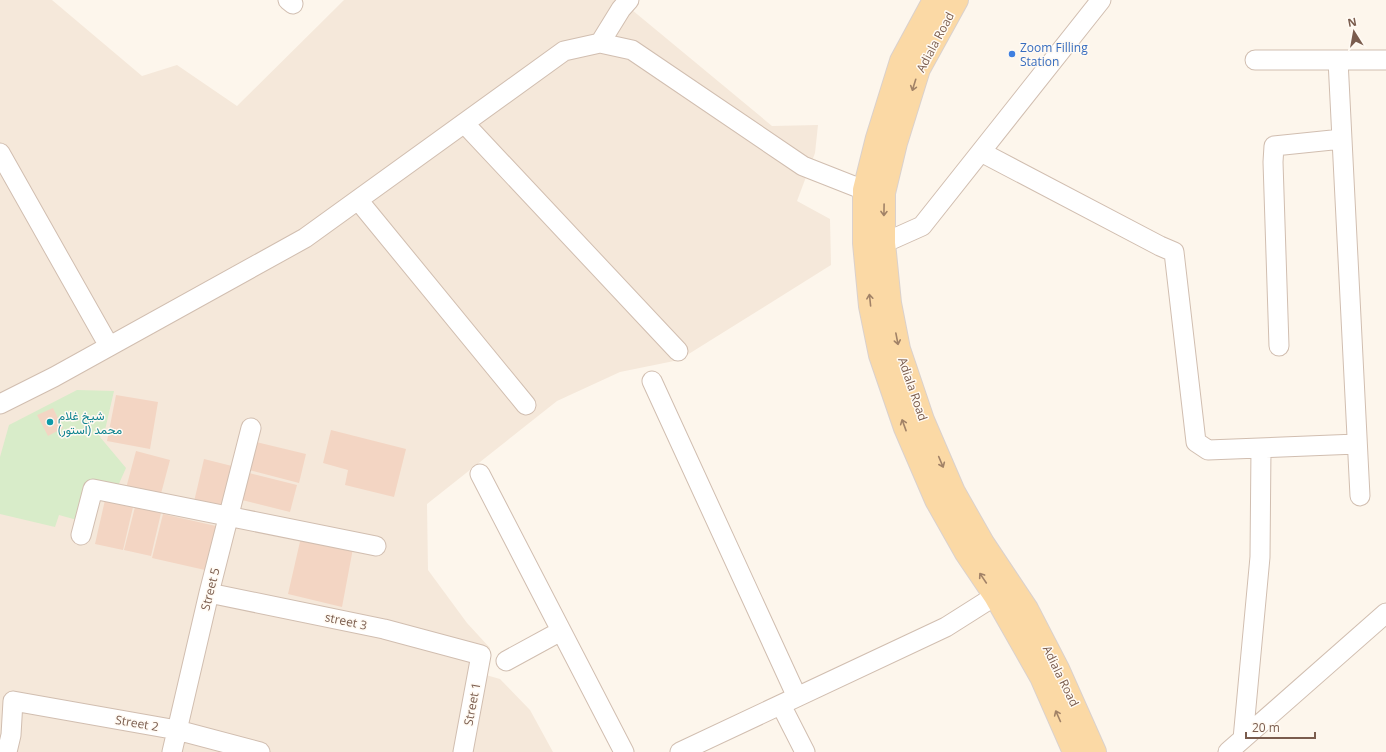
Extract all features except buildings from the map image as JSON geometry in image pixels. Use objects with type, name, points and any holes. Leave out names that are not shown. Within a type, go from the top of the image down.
[{"type":"main road","name":"Adiala Road","points":[[934,0],[901,61],[877,138],[864,190],[864,243],[870,306],[880,355],[905,428],[936,500],[966,553],[995,596],[1041,677],[1074,752]]},
{"type":"main road","name":"Adiala Road","points":[[957,0],[919,69],[896,143],[884,193],[884,243],[890,303],[899,349],[924,420],[954,492],[983,543],[1027,609],[1058,669],[1095,752]]},
{"type":"street","points":[[884,243],[922,226],[1101,0]]},
{"type":"street","points":[[600,43],[620,3]]},
{"type":"street","points":[[0,404],[305,238],[564,51],[600,43],[632,50],[803,166],[864,190]]},
{"type":"street","points":[[1255,60],[1386,60]]},
{"type":"street","points":[[1338,60],[1360,496]]},
{"type":"street","points":[[464,124],[678,351]]},
{"type":"street","points":[[1279,346],[1272,162],[1274,146],[1342,139]]},
{"type":"street","points":[[981,152],[1174,252],[1196,442],[1208,450],[1357,444]]},
{"type":"street","points":[[0,153],[109,346]]},
{"type":"street","points":[[358,200],[526,405]]},
{"type":"street","points":[[652,381],[789,701],[804,752]]},
{"type":"street","name":"Street 5","points":[[172,752],[209,593],[251,428]]},
{"type":"street","points":[[1243,739],[1260,557],[1261,448]]},
{"type":"street","points":[[480,474],[624,752]]},
{"type":"street","points":[[81,535],[93,489],[376,546]]},
{"type":"street","name":"street 3","points":[[209,593],[384,629],[481,655]]},
{"type":"street","points":[[680,752],[946,627],[995,596]]},
{"type":"street","points":[[1228,752],[1386,613]]},
{"type":"street","points":[[506,661],[561,631]]},
{"type":"street","name":"Street 1","points":[[463,752],[481,655]]},
{"type":"street","name":"Street 2","points":[[7,752],[11,735],[13,701],[177,730],[260,752]]},
{"type":"shaded area","points":[[0,0],[52,0],[142,76],[177,65],[237,106],[344,0],[620,0],[772,126],[818,125],[815,153],[797,201],[830,219],[831,265],[679,360],[620,372],[557,401],[427,504],[428,570],[467,623],[490,648],[486,675],[500,679],[530,710],[553,752],[0,752]]},
{"type":"green space","points":[[77,390],[114,391],[105,430],[100,437],[126,468],[117,488],[89,480],[77,520],[59,515],[55,527],[0,514],[0,457],[9,425]]},
{"type":"place","name":"Zoom Filling Station","points":[[1012,54]]},
{"type":"place","name":"شیخ غلام محمد (استور)","points":[[50,422]]}]
